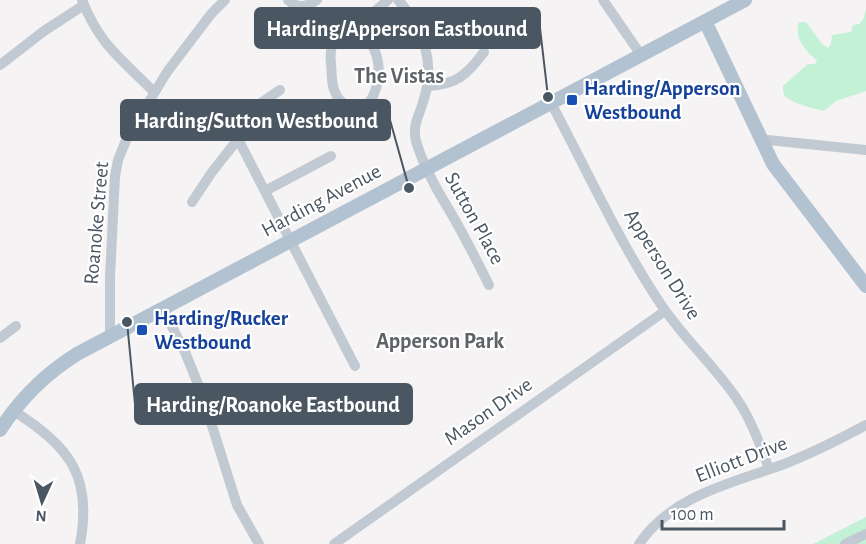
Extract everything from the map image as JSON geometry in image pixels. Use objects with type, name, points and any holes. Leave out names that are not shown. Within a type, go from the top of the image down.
[{"type":"main road","name":"Harding Avenue","points":[[0,430],[29,392],[77,354],[746,0]]},
{"type":"main road","points":[[705,21],[773,164],[866,286]]},
{"type":"street","name":"Roanoke Street","points":[[110,337],[110,277],[115,176],[122,149],[154,92],[211,14],[225,0]]},
{"type":"street","points":[[288,0],[301,7],[317,0]]},
{"type":"street","points":[[360,24],[375,51],[378,62],[378,80],[370,102],[363,107],[356,108],[345,104],[334,91],[329,53],[334,41],[346,30],[360,24],[388,0]]},
{"type":"street","name":"Sutton Place","points":[[398,0],[415,22],[424,41],[428,62],[427,86],[414,134],[426,169],[489,285]]},
{"type":"street","points":[[603,0],[641,55]]},
{"type":"street","points":[[0,65],[83,2],[94,28],[107,47],[154,92]]},
{"type":"street","points":[[427,86],[446,84],[461,77],[484,52]]},
{"type":"street","points":[[231,127],[240,117],[280,90]]},
{"type":"street","name":"Apperson Drive","points":[[551,103],[624,242],[665,311],[739,401],[769,469]]},
{"type":"street","points":[[217,117],[231,127],[238,138],[355,366]]},
{"type":"street","points":[[192,202],[238,138]]},
{"type":"street","points":[[762,142],[768,140],[866,150]]},
{"type":"street","points":[[265,191],[331,156]]},
{"type":"street","points":[[163,309],[185,351],[202,394],[237,505],[260,544]]},
{"type":"street","name":"Mason Drive","points":[[334,544],[665,311]]},
{"type":"street","points":[[0,339],[16,326]]},
{"type":"street","points":[[14,411],[58,444],[75,468],[80,483],[83,510],[80,544]]},
{"type":"street","name":"Elliott Drive","points":[[639,544],[657,522],[688,500],[726,483],[816,451],[866,425]]},
{"type":"street","points":[[845,544],[866,534]]},
{"type":"green space","points":[[866,8],[866,91],[836,101],[824,111],[788,99],[783,92],[783,86],[808,64],[815,64],[817,60],[799,39],[799,22],[806,22],[822,44],[828,48],[832,35],[851,32],[853,25],[860,24]]},
{"type":"green space","points":[[866,517],[866,544],[813,544]]},
{"type":"place","name":"Harding/Apperson Eastbound","points":[[548,97]]},
{"type":"place","name":"Harding/Apperson Westbound","points":[[572,100]]},
{"type":"place","name":"Harding/Sutton Westbound","points":[[409,188]]},
{"type":"place","name":"Harding/Roanoke Eastbound","points":[[127,322]]},
{"type":"place","name":"Harding/Rucker Westbound","points":[[142,330]]},
{"type":"district","name":"The Vistas","points":[[399,75]]},
{"type":"district","name":"Apperson Park","points":[[440,340]]}]
